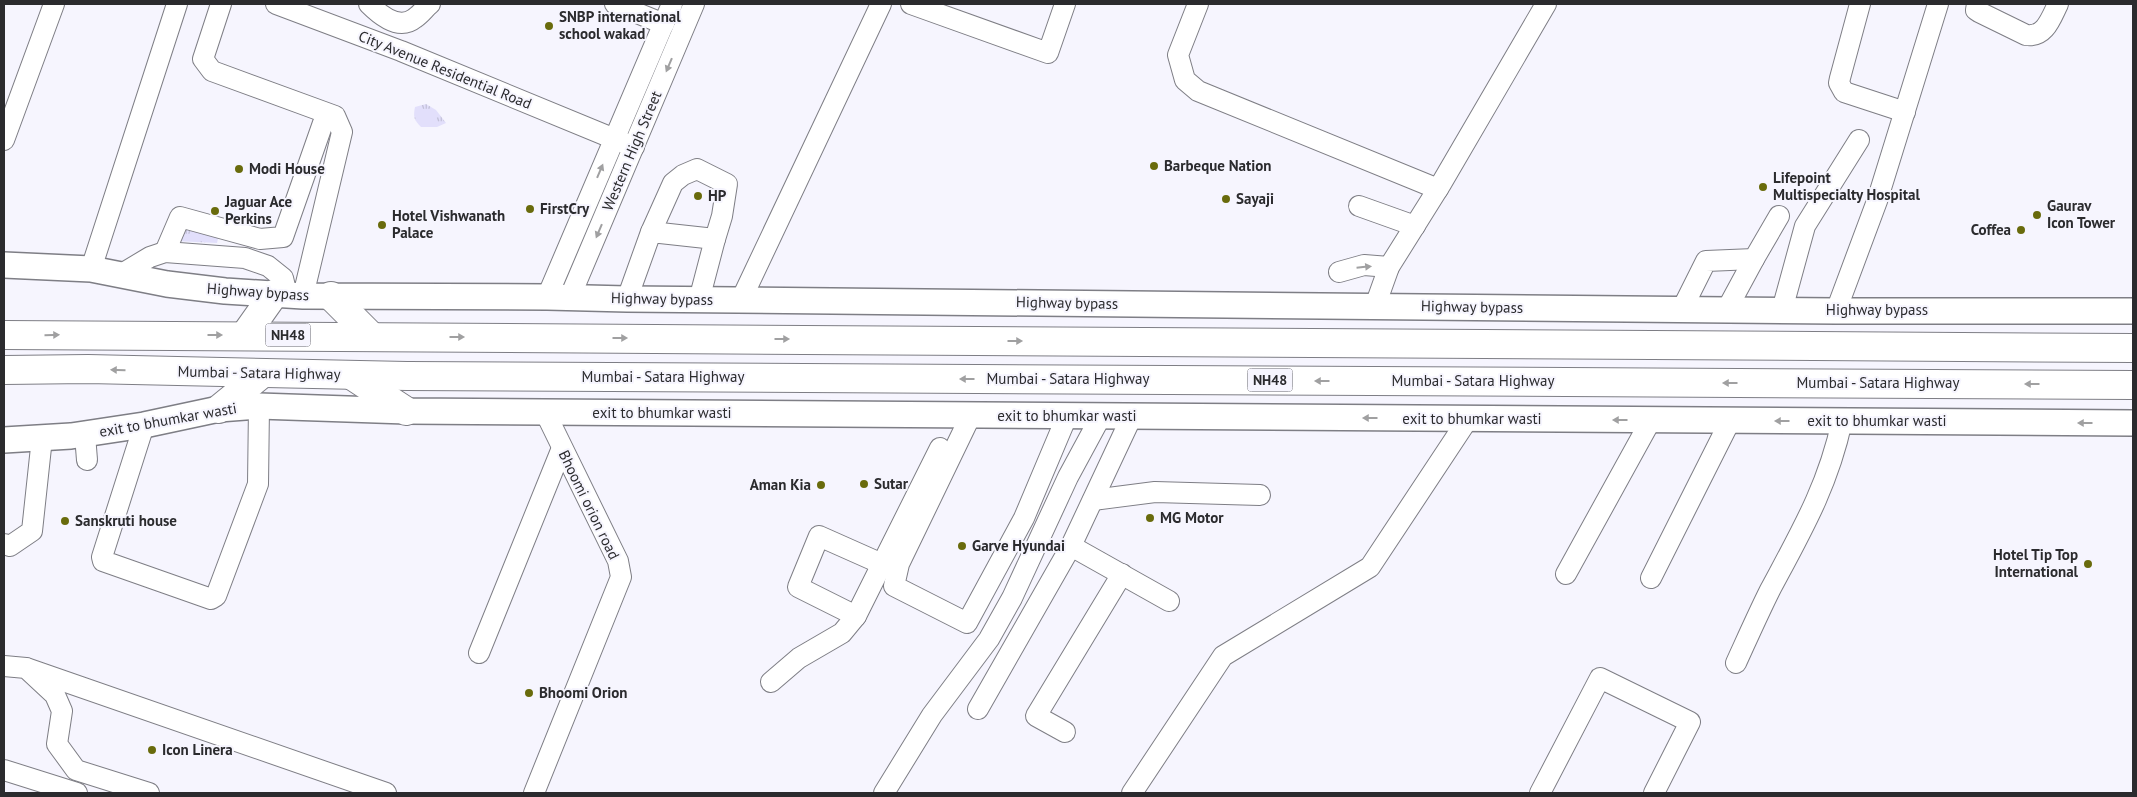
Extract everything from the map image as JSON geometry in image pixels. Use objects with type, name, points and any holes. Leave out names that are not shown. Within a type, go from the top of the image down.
[{"type":"highway","points":[[245,335],[288,295]]},
{"type":"highway","points":[[331,296],[371,336]]},
{"type":"highway","name":"NH48","points":[[4,335],[2133,348]]},
{"type":"highway","name":"Mumbai - Satara Highway","points":[[4,370],[88,369],[350,375],[2133,385]]},
{"type":"highway","points":[[219,409],[263,373]]},
{"type":"highway","points":[[350,375],[406,411]]},
{"type":"main road","name":"Highway bypass","points":[[4,265],[92,269],[168,284],[288,295],[331,296],[1782,310],[2133,311]]},
{"type":"main road","name":"exit to bhumkar wasti","points":[[4,440],[85,435],[219,409],[259,406],[406,411],[2133,423]]},
{"type":"street","points":[[4,140],[54,4]]},
{"type":"street","points":[[92,269],[177,4]]},
{"type":"street","points":[[221,4],[203,59],[212,71],[335,116],[342,132],[288,295]]},
{"type":"street","name":"City Avenue Residential Road","points":[[276,4],[401,51],[634,147]]},
{"type":"street","points":[[369,4],[379,15],[395,23],[414,20],[430,4]]},
{"type":"street","name":"Western High Street","points":[[558,297],[614,139],[672,4]]},
{"type":"street","name":"Western High Street","points":[[558,297],[634,147],[694,4]]},
{"type":"street","points":[[741,300],[881,4]]},
{"type":"street","points":[[911,4],[1048,53],[1064,4]]},
{"type":"street","points":[[1198,4],[1178,55],[1185,80],[1198,91],[1438,189]]},
{"type":"street","points":[[1375,306],[1389,267],[1438,189],[1546,4]]},
{"type":"street","points":[[1860,4],[1840,78],[1841,88],[1844,92],[1905,112]]},
{"type":"street","points":[[1836,310],[1877,201],[1938,4]]},
{"type":"street","points":[[1977,4],[1976,10],[1979,12],[2033,36],[2040,34],[2046,27],[2058,4]]},
{"type":"street","points":[[626,6],[664,24]]},
{"type":"street","points":[[165,252],[180,217],[260,239],[283,237],[323,123]]},
{"type":"street","points":[[1782,310],[1806,226],[1859,140]]},
{"type":"street","points":[[627,299],[651,232],[673,183],[683,175],[697,169],[727,184],[722,216],[699,300]]},
{"type":"street","points":[[1359,206],[1415,226]]},
{"type":"street","points":[[1727,309],[1779,216]]},
{"type":"street","points":[[651,232],[715,239]]},
{"type":"street","points":[[266,238],[268,266]]},
{"type":"street","points":[[120,275],[150,257],[165,252],[245,258],[268,266],[283,278],[288,295]]},
{"type":"street","points":[[1682,309],[1706,261],[1754,258]]},
{"type":"street","points":[[1339,272],[1364,265],[1389,267]]},
{"type":"street","points":[[144,425],[102,557],[103,561],[211,599],[216,596],[258,484],[259,406]]},
{"type":"street","name":"Bhoomi orion road","points":[[534,793],[621,577],[618,561],[545,412]]},
{"type":"street","points":[[964,415],[899,564],[894,586],[967,623],[1024,518],[1068,416]]},
{"type":"street","points":[[771,682],[799,658],[842,633],[856,616],[882,564],[964,415]]},
{"type":"street","points":[[884,793],[932,715],[994,631],[1012,598],[1068,478],[1101,416]]},
{"type":"street","points":[[978,709],[1071,546],[1132,416]]},
{"type":"street","points":[[1132,793],[1223,656],[1370,567],[1468,419]]},
{"type":"street","points":[[1566,574],[1651,420]]},
{"type":"street","points":[[1651,578],[1730,421]]},
{"type":"street","points":[[1736,663],[1824,484],[1836,451],[1842,421]]},
{"type":"street","points":[[85,435],[87,460]]},
{"type":"street","points":[[4,544],[10,546],[32,532],[42,438]]},
{"type":"street","points":[[479,653],[562,448]]},
{"type":"street","points":[[1093,500],[1155,492],[1260,495]]},
{"type":"street","points":[[856,616],[798,587],[819,536],[882,564]]},
{"type":"street","points":[[1071,546],[1169,600]]},
{"type":"street","points":[[1065,732],[1036,716],[1122,574]]},
{"type":"street","points":[[4,666],[26,668],[386,793]]},
{"type":"street","points":[[26,668],[55,695],[62,712],[57,744],[76,770],[149,793]]},
{"type":"street","points":[[1540,793],[1600,678],[1690,722],[1654,793]]},
{"type":"street","points":[[4,770],[70,792]]},
{"type":"green space","points":[[426,104],[436,110],[446,123],[437,127],[421,127],[415,118],[415,107]]},
{"type":"green space","points":[[182,219],[220,230],[217,243],[175,241]]},
{"type":"place","name":"SNBP international school wakad","points":[[549,26]]},
{"type":"place","name":"Barbeque Nation","points":[[1154,166]]},
{"type":"place","name":"Modi House","points":[[239,169]]},
{"type":"place","name":"Lifepoint Multispecialty Hospital","points":[[1763,187]]},
{"type":"place","name":"HP","points":[[698,196]]},
{"type":"place","name":"Sayaji","points":[[1226,199]]},
{"type":"place","name":"FirstCry","points":[[530,209]]},
{"type":"place","name":"Jaguar Ace Perkins","points":[[215,211]]},
{"type":"place","name":"Gaurav Icon Tower","points":[[2037,215]]},
{"type":"place","name":"Hotel Vishwanath Palace","points":[[382,225]]},
{"type":"place","name":"Coffea","points":[[2021,230]]},
{"type":"place","name":"Sutar","points":[[864,484]]},
{"type":"place","name":"Aman Kia","points":[[821,485]]},
{"type":"place","name":"MG Motor","points":[[1150,518]]},
{"type":"place","name":"Sanskruti house","points":[[65,521]]},
{"type":"place","name":"Garve Hyundai","points":[[962,546]]},
{"type":"place","name":"Hotel Tip Top International","points":[[2088,564]]},
{"type":"place","name":"Bhoomi Orion","points":[[529,693]]},
{"type":"place","name":"Icon Linera","points":[[152,750]]}]
